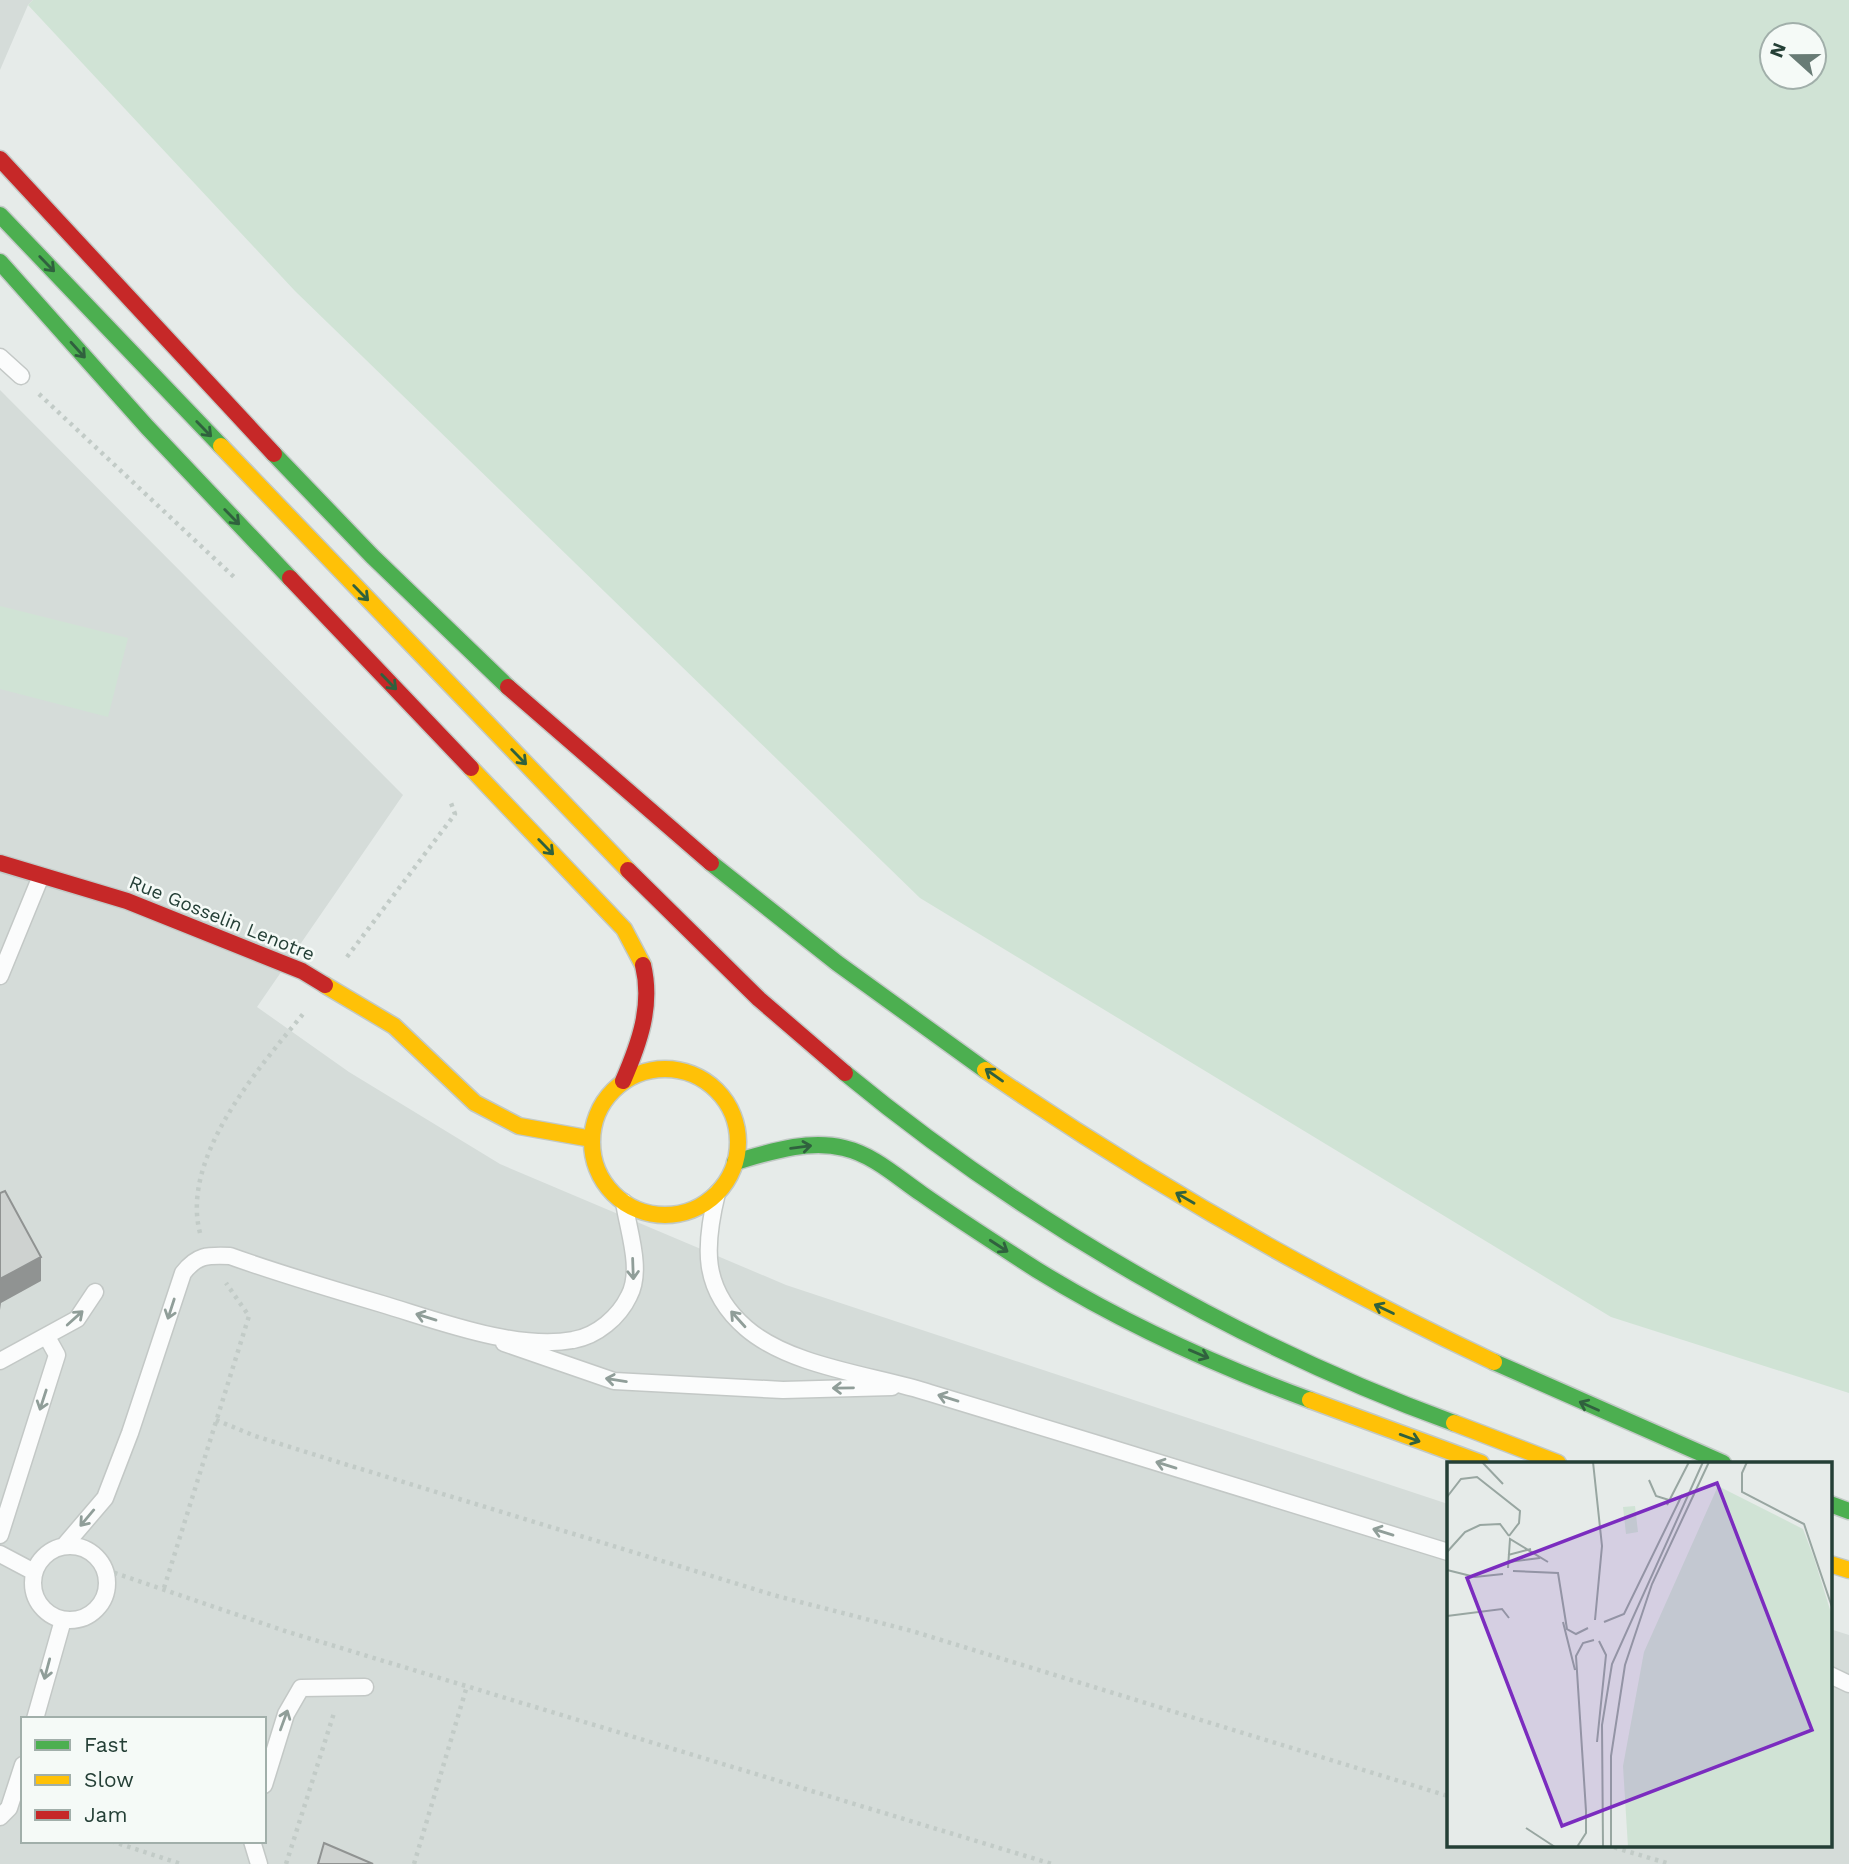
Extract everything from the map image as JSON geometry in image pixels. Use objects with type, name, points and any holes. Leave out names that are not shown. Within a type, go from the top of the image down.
[{"type":"main road","points":[[0,159],[278,454],[497,677],[681,837],[869,985],[1051,1115],[1171,1191],[1278,1251],[1371,1302],[1510,1371],[1721,1462]]},
{"type":"main road","points":[[0,215],[608,851],[703,946],[811,1046],[922,1133],[1040,1214],[1161,1288],[1291,1354],[1419,1410],[1555,1462]]},
{"type":"main road","points":[[0,262],[147,427],[624,929],[644,964],[646,1011],[638,1048],[623,1082]]},
{"type":"main road","name":"Rue Gosselin Lenotre","points":[[0,863],[127,901],[302,971],[394,1026],[475,1103],[519,1126],[592,1139]]},
{"type":"main road","points":[[666,1069],[688,1072],[708,1083],[724,1098],[734,1118],[738,1140],[735,1162],[717,1193],[701,1206],[672,1214],[642,1211],[624,1202],[606,1185],[595,1163],[592,1139],[596,1117],[607,1097],[623,1082],[644,1072],[666,1069]]},
{"type":"main road","points":[[735,1162],[815,1145],[845,1148],[887,1167],[921,1194],[1020,1259],[1108,1311],[1161,1338],[1310,1401],[1478,1462]]},
{"type":"main road","points":[[1832,1505],[1849,1511]]},
{"type":"main road","points":[[1832,1565],[1849,1570]]},
{"type":"lane","points":[[0,357],[20,376]]},
{"type":"lane","points":[[0,976],[41,876]]},
{"type":"lane","points":[[717,1193],[708,1231],[709,1273],[724,1304],[746,1328],[776,1348],[912,1387],[1447,1552]]},
{"type":"lane","points":[[472,1332],[551,1342],[575,1340],[595,1332],[616,1316],[631,1294],[635,1273],[624,1202]]},
{"type":"lane","points":[[64,1546],[84,1548],[97,1557],[106,1570],[105,1598],[87,1616],[63,1620],[44,1611],[34,1593],[34,1572],[45,1555],[64,1546],[105,1498],[130,1433],[183,1273],[193,1260],[206,1255],[230,1256],[472,1332],[614,1381],[783,1390],[912,1387]]},
{"type":"lane","points":[[0,1361],[77,1319],[95,1292]]},
{"type":"lane","points":[[0,1535],[57,1355],[47,1337]]},
{"type":"lane","points":[[0,1555],[34,1572]]},
{"type":"lane","points":[[36,1717],[63,1620]]},
{"type":"lane","points":[[1832,1676],[1849,1684]]},
{"type":"lane","points":[[266,1779],[286,1714],[301,1688],[365,1687]]},
{"type":"lane","points":[[0,1817],[9,1808],[21,1771]]},
{"type":"lane","points":[[253,1843],[259,1864]]},
{"type":"path","points":[[216,1420],[255,1436],[350,1466],[763,1592],[923,1635],[1447,1796]]},
{"type":"path","points":[[106,1570],[164,1588],[202,1606],[1052,1864]]},
{"type":"path","points":[[286,1864],[345,1680],[340,1648]]},
{"type":"path","points":[[414,1864],[467,1686]]},
{"type":"path","points":[[117,1843],[181,1864]]},
{"type":"path","points":[[1609,1846],[1670,1864]]},
{"type":"shaded area","points":[[0,0],[33,0],[28,5],[0,70]]},
{"type":"shaded area","points":[[0,390],[403,795],[257,1007],[349,1072],[500,1164],[786,1285],[1447,1504],[1447,1846],[1832,1846],[1832,1630],[1849,1635],[1849,1864],[0,1864]]},
{"type":"green space","points":[[33,0],[1849,0],[1849,1393],[1611,1317],[920,898],[295,291],[28,5]]},
{"type":"green space","points":[[0,606],[128,638],[108,717],[0,689]]},
{"type":"building","points":[[5,1191],[41,1257],[0,1279],[0,1193]]},
{"type":"building","points":[[324,1843],[373,1864],[318,1864]]},
{"type":"traffic: fast","points":[[0,215],[221,446]]},
{"type":"traffic: fast","points":[[0,262],[147,427],[290,578]]},
{"type":"traffic: fast","points":[[274,454],[372,556],[508,687]]},
{"type":"traffic: fast","points":[[711,863],[837,963],[985,1070]]},
{"type":"traffic: fast","points":[[845,1073],[913,1127],[985,1178],[1135,1274],[1293,1356],[1373,1392],[1454,1423]]},
{"type":"traffic: fast","points":[[735,1162],[803,1146],[830,1146],[855,1151],[885,1167],[1037,1270],[1103,1308],[1205,1357],[1310,1400]]},
{"type":"traffic: fast","points":[[1494,1362],[1721,1462]]},
{"type":"traffic: fast","points":[[1832,1505],[1849,1511]]},
{"type":"traffic: slow","points":[[221,446],[628,870]]},
{"type":"traffic: slow","points":[[471,768],[624,929],[643,965]]},
{"type":"traffic: slow","points":[[325,985],[394,1026],[475,1103],[519,1126],[592,1139]]},
{"type":"traffic: slow","points":[[665,1069],[693,1075],[716,1091],[732,1114],[738,1142],[732,1170],[716,1193],[693,1209],[665,1215],[637,1209],[614,1193],[598,1170],[592,1142],[598,1114],[614,1091],[637,1075],[665,1069]]},
{"type":"traffic: slow","points":[[985,1070],[1108,1151],[1233,1226],[1362,1297],[1494,1362]]},
{"type":"traffic: slow","points":[[1310,1400],[1478,1462]]},
{"type":"traffic: slow","points":[[1454,1423],[1555,1462]]},
{"type":"traffic: slow","points":[[1832,1565],[1849,1570]]},
{"type":"traffic: jam","points":[[0,159],[274,454]]},
{"type":"traffic: jam","points":[[290,578],[471,768]]},
{"type":"traffic: jam","points":[[508,687],[711,863]]},
{"type":"traffic: jam","points":[[0,863],[127,901],[302,971],[325,985]]},
{"type":"traffic: jam","points":[[628,870],[759,999],[845,1073]]},
{"type":"traffic: jam","points":[[623,1081],[643,1024],[646,995],[643,965]]}]
